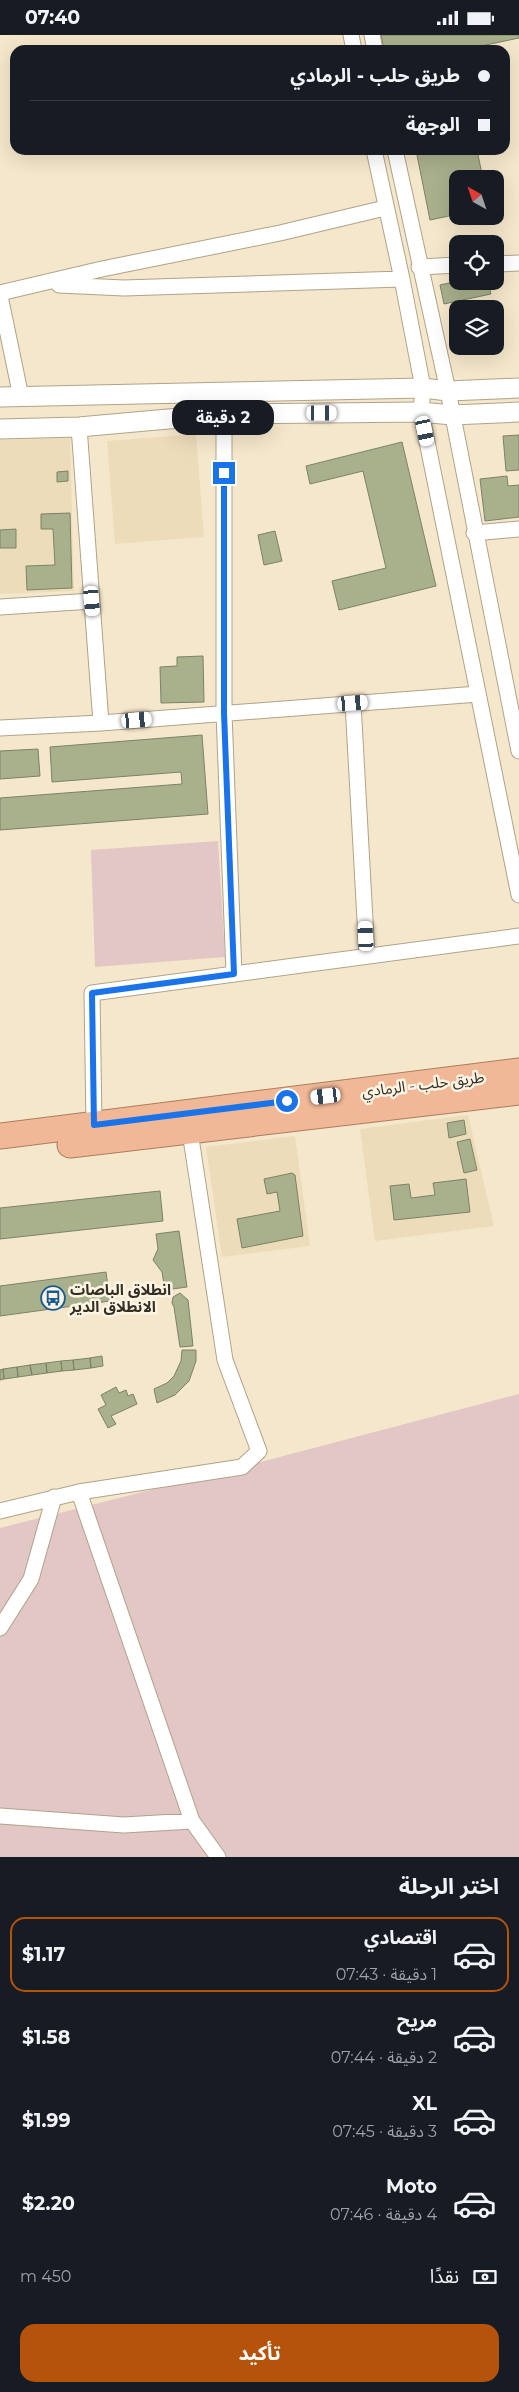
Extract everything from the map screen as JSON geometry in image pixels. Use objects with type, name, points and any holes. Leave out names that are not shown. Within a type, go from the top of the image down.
[{"type":"highway","name":"طريق حلب - الرمادي","points":[[0,1135],[94,1125],[519,1071]]},
{"type":"highway","name":"طريق حلب - الرمادي","points":[[0,1153],[519,1093]]},
{"type":"street","points":[[375,155],[423,388],[421,412],[519,895]]},
{"type":"street","points":[[397,155],[419,267],[448,391],[474,533],[519,751]]},
{"type":"street","points":[[0,293],[102,269],[280,233],[385,207]]},
{"type":"street","points":[[504,264],[519,263]]},
{"type":"street","points":[[419,267],[449,265]]},
{"type":"street","points":[[43,284],[124,288],[402,279]]},
{"type":"street","points":[[0,297],[20,397]]},
{"type":"street","points":[[0,397],[423,388],[448,391],[519,387]]},
{"type":"street","points":[[0,429],[79,427],[224,414],[421,412],[452,415],[519,412]]},
{"type":"street","points":[[224,414],[224,713],[234,974]]},
{"type":"street","points":[[79,427],[102,723]]},
{"type":"street","points":[[474,533],[519,529]]},
{"type":"street","points":[[0,607],[92,601]]},
{"type":"street","points":[[0,728],[102,723],[478,694]]},
{"type":"street","points":[[353,703],[367,956]]},
{"type":"street","points":[[94,1125],[92,993],[519,936]]},
{"type":"street","points":[[0,1511],[79,1492],[242,1467],[259,1451],[225,1360],[190,1132]]},
{"type":"street","points":[[79,1492],[192,1821],[218,1857]]},
{"type":"street","points":[[0,1628],[31,1579],[54,1497]]},
{"type":"street","points":[[0,1816],[124,1825],[192,1821]]},
{"type":"shaded area","points":[[196,434],[204,537],[115,544],[107,441]]},
{"type":"shaded area","points":[[70,438],[74,591],[0,594],[0,440]]},
{"type":"shaded area","points":[[218,841],[225,957],[95,967],[91,850]]},
{"type":"shaded area","points":[[468,1115],[494,1226],[375,1241],[360,1129]]},
{"type":"shaded area","points":[[295,1136],[310,1246],[222,1257],[206,1147]]},
{"type":"shaded area","points":[[519,1394],[519,1857],[0,1857],[0,1528]]},
{"type":"building","points":[[381,35],[519,35],[519,38],[486,45],[383,45]]},
{"type":"building","points":[[417,155],[478,155],[481,170],[449,170],[449,216],[430,220]]},
{"type":"building","points":[[449,283],[449,290],[490,290],[491,294],[463,300],[449,300],[449,303],[444,304],[440,285]]},
{"type":"building","points":[[519,435],[519,470],[506,471],[503,436]]},
{"type":"building","points":[[402,442],[436,586],[339,610],[332,581],[386,568],[363,471],[310,484],[306,466]]},
{"type":"building","points":[[68,471],[68,481],[57,482],[57,472]]},
{"type":"building","points":[[507,476],[508,486],[519,485],[519,517],[485,521],[480,479]]},
{"type":"building","points":[[70,513],[72,588],[27,590],[26,566],[55,565],[53,529],[41,529],[41,514]]},
{"type":"building","points":[[16,529],[16,548],[0,548],[0,530]]},
{"type":"building","points":[[275,531],[282,561],[264,565],[258,535]]},
{"type":"building","points":[[203,656],[204,702],[161,703],[160,667],[177,666],[177,657]]},
{"type":"building","points":[[202,735],[208,814],[0,830],[0,798],[182,784],[181,772],[52,782],[50,747]]},
{"type":"building","points":[[38,749],[40,776],[0,779],[0,751]]},
{"type":"building","points":[[464,1120],[466,1134],[449,1138],[447,1123]]},
{"type":"building","points":[[470,1139],[477,1170],[464,1173],[457,1142]]},
{"type":"building","points":[[292,1173],[295,1175],[303,1236],[242,1248],[237,1219],[280,1211],[277,1192],[267,1194],[264,1179]]},
{"type":"building","points":[[466,1179],[470,1212],[394,1220],[390,1186],[409,1184],[411,1198],[435,1195],[433,1183]]},
{"type":"building","points":[[160,1191],[163,1221],[0,1239],[0,1208]]},
{"type":"building","points":[[179,1231],[187,1287],[165,1290],[162,1272],[153,1260],[158,1249],[156,1234]]},
{"type":"building","points":[[106,1272],[110,1301],[0,1316],[0,1286]]},
{"type":"building","points":[[180,1293],[188,1300],[193,1346],[180,1347],[172,1303],[173,1297]]},
{"type":"building","points":[[182,1350],[196,1350],[196,1361],[189,1381],[175,1395],[157,1403],[154,1389],[167,1383],[174,1376],[181,1361]]},
{"type":"building","points":[[102,1356],[103,1366],[91,1368],[90,1358]]},
{"type":"building","points":[[90,1358],[91,1368],[74,1370],[73,1360]]},
{"type":"building","points":[[73,1360],[74,1370],[62,1371],[61,1361]]},
{"type":"building","points":[[61,1361],[62,1371],[47,1373],[46,1363]]},
{"type":"building","points":[[46,1363],[47,1373],[32,1375],[30,1365]]},
{"type":"building","points":[[30,1365],[32,1375],[18,1377],[17,1367]]},
{"type":"building","points":[[17,1367],[18,1377],[4,1379],[3,1369]]},
{"type":"building","points":[[3,1369],[4,1379],[0,1380],[0,1370]]},
{"type":"building","points":[[116,1387],[119,1393],[126,1390],[128,1396],[133,1394],[137,1404],[111,1416],[116,1424],[108,1428],[98,1409],[106,1405],[101,1395]]},
{"type":"place","name":"انطلاق الباصات الانطلاق الدير","points":[[53,1298]]},
{"type":"route","points":[[224,473],[224,713],[234,974],[92,993],[94,1125],[287,1101]]}]
